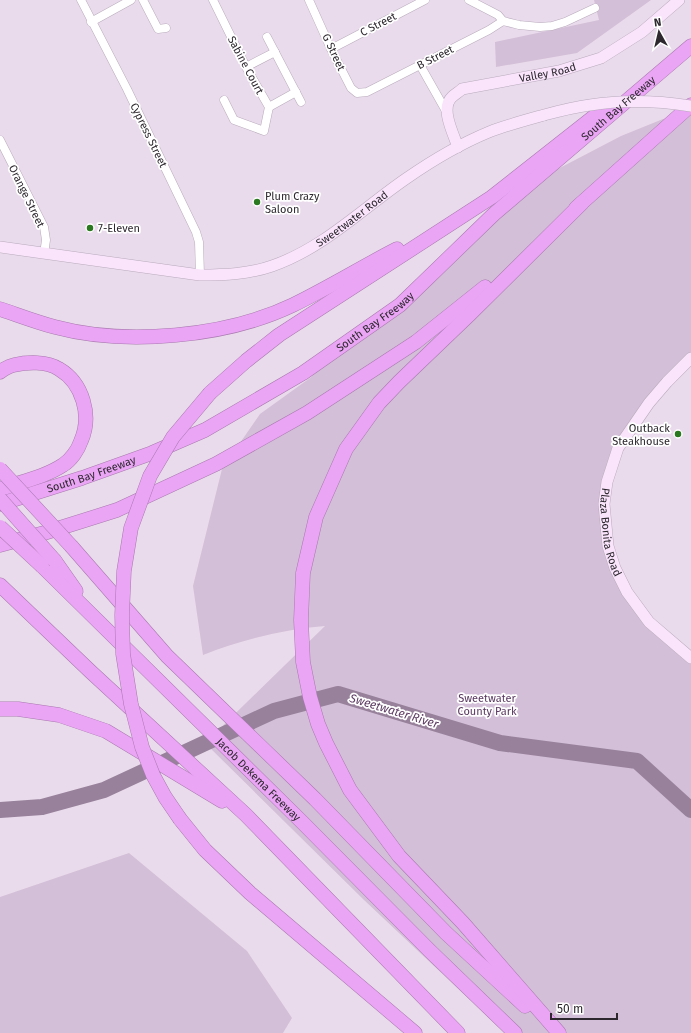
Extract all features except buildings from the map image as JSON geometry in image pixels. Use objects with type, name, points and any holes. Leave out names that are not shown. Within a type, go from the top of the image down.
[{"type":"highway","name":"South Bay Freeway","points":[[0,504],[82,478],[152,453],[205,430],[303,373],[400,305],[494,214],[691,46]]},
{"type":"highway","points":[[415,1033],[250,893],[205,850],[184,825],[152,775],[142,747],[127,684],[123,654],[122,615],[124,571],[131,528],[150,476],[174,437],[210,393],[246,361],[279,335],[492,197],[648,74],[676,59]]},
{"type":"highway","points":[[0,551],[44,534],[124,507],[216,464],[307,413],[416,342],[473,297],[691,106]]},
{"type":"highway","points":[[559,1033],[463,923],[399,856],[350,790],[326,743],[318,724],[310,697],[303,662],[301,620],[303,573],[316,517],[330,482],[350,443],[379,402],[582,203]]},
{"type":"highway","points":[[0,309],[55,327],[109,336],[140,337],[204,332],[232,326],[292,305],[405,244],[440,231]]},
{"type":"highway","points":[[0,372],[12,365],[26,363],[45,364],[59,368],[72,380],[82,395],[87,416],[85,433],[78,450],[64,464],[42,474],[0,489]]},
{"type":"highway","points":[[0,469],[72,547],[167,656],[315,799],[446,933],[554,1033]]},
{"type":"highway","points":[[0,499],[55,561],[93,616]]},
{"type":"highway","name":"Jacob Dekema Freeway","points":[[0,528],[42,566],[93,616],[302,822],[430,952],[515,1033]]},
{"type":"highway","points":[[0,545],[44,534]]},
{"type":"highway","points":[[0,585],[91,672],[246,815],[458,1033]]},
{"type":"highway","points":[[0,709],[18,709],[59,716],[106,731],[246,815]]},
{"type":"main road","name":"Valley Road","points":[[446,111],[447,104],[451,97],[462,89],[559,71],[601,58],[642,32],[678,0]]},
{"type":"main road","name":"Sweetwater Road","points":[[0,247],[200,275],[220,275],[251,271],[272,266],[304,252],[340,228],[406,179],[458,147],[491,132],[544,115],[589,105],[607,103],[655,103],[691,106]]},
{"type":"main road","points":[[446,111],[458,147]]},
{"type":"main road","name":"Plaza Bonita Road","points":[[691,358],[666,382],[649,403],[618,448],[607,482],[604,504],[608,546],[615,568],[627,592],[649,622],[691,658]]},
{"type":"street","name":"Cypress Street","points":[[81,0],[127,89],[196,232],[199,242],[200,275]]},
{"type":"street","points":[[92,22],[131,0]]},
{"type":"street","points":[[143,0],[158,29],[166,28]]},
{"type":"street","name":"Sabine Court","points":[[213,0],[246,67],[269,107],[264,131],[234,120],[224,100]]},
{"type":"street","name":"G Street","points":[[311,0],[331,49],[351,88],[357,93],[367,92]]},
{"type":"street","name":"C Street","points":[[331,49],[425,0]]},
{"type":"street","points":[[469,0],[498,15],[503,21],[519,25],[540,27],[552,26],[565,22],[595,8]]},
{"type":"street","name":"B Street","points":[[367,92],[489,30],[503,21]]},
{"type":"street","points":[[267,37],[301,102]]},
{"type":"street","points":[[246,67],[275,52]]},
{"type":"street","points":[[420,65],[446,111]]},
{"type":"street","points":[[269,107],[296,92]]},
{"type":"street","name":"Orange Street","points":[[0,140],[44,227],[46,240],[44,254]]},
{"type":"green space","points":[[594,0],[651,0],[577,53],[496,67],[495,42],[599,20]]},
{"type":"green space","name":"Sweetwater County Park","points":[[691,113],[691,356],[668,380],[611,467],[606,534],[633,601],[691,656],[691,1033],[505,1033],[364,900],[205,743],[325,626],[310,627],[263,636],[203,655],[193,586],[222,469],[260,414],[310,378],[373,320],[531,183],[621,136],[663,119]]},
{"type":"green space","points":[[129,853],[247,951],[292,1018],[283,1033],[0,1033],[0,897]]},
{"type":"waterway","name":"Sweetwater River","points":[[0,810],[42,807],[104,790],[274,711],[338,694],[500,743],[637,761],[691,810]]},
{"type":"place","name":"Plum Crazy Saloon","points":[[257,202]]},
{"type":"place","name":"7-Eleven","points":[[90,228]]},
{"type":"place","name":"Outback Steakhouse","points":[[678,434]]}]
